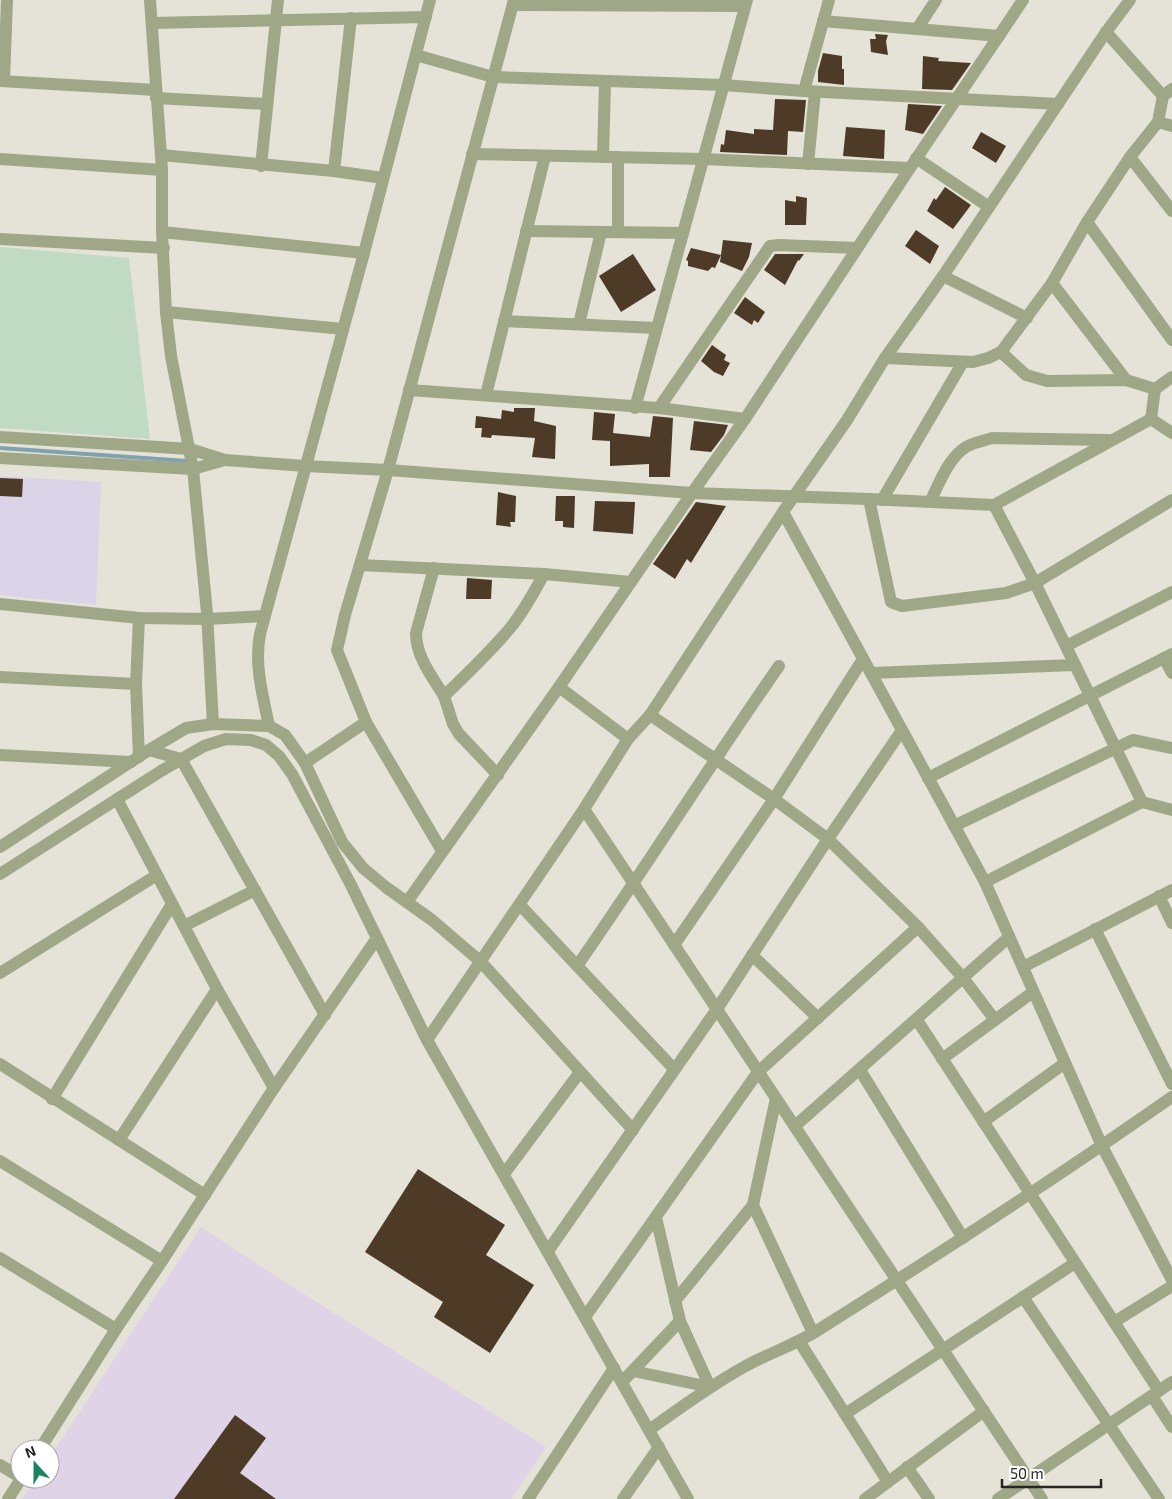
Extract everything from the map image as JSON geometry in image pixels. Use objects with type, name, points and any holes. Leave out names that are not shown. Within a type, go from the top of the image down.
[{"type":"street","points":[[7,0],[2,81],[267,104]]},
{"type":"street","points":[[150,0],[162,170],[162,232],[166,312],[178,400],[193,469],[207,619],[213,724]]},
{"type":"street","points":[[261,166],[278,0]]},
{"type":"street","points":[[269,726],[259,680],[257,660],[258,644],[264,616],[364,253],[430,0]]},
{"type":"street","points":[[808,164],[809,92],[828,0]]},
{"type":"street","points":[[917,29],[936,0]]},
{"type":"street","points":[[407,902],[498,775],[745,419],[913,163],[1023,0]]},
{"type":"street","points":[[427,1040],[520,905],[628,740],[650,715],[783,512],[847,420],[885,358],[943,276],[1106,32],[1130,0]]},
{"type":"street","points":[[442,851],[366,722],[337,650],[345,615],[388,470],[514,3],[746,3],[635,408]]},
{"type":"street","points":[[152,22],[426,17]]},
{"type":"street","points":[[334,172],[351,18]]},
{"type":"street","points":[[823,20],[999,36]]},
{"type":"street","points":[[885,358],[963,362],[981,360],[1001,352],[1052,283],[1087,222],[1130,157],[1158,122],[1167,93],[1106,32]]},
{"type":"street","points":[[416,55],[493,77],[723,86],[1058,104]]},
{"type":"street","points":[[603,157],[606,81]]},
{"type":"street","points":[[1158,122],[1172,126]]},
{"type":"street","points":[[472,154],[808,164],[913,163],[989,207]]},
{"type":"street","points":[[161,155],[383,178]]},
{"type":"street","points":[[486,395],[545,156]]},
{"type":"street","points":[[1130,157],[1172,211]]},
{"type":"street","points":[[618,158],[618,232]]},
{"type":"street","points":[[0,159],[162,170]]},
{"type":"street","points":[[1087,222],[1172,340]]},
{"type":"street","points":[[526,231],[682,234]]},
{"type":"street","points":[[162,232],[364,253]]},
{"type":"street","points":[[579,324],[601,232]]},
{"type":"street","points":[[0,239],[164,248]]},
{"type":"street","points":[[660,408],[770,246],[780,244],[857,248]]},
{"type":"street","points":[[943,276],[1027,318]]},
{"type":"street","points":[[1052,283],[1126,380]]},
{"type":"street","points":[[166,312],[343,329]]},
{"type":"street","points":[[504,320],[656,328]]},
{"type":"street","points":[[1001,352],[1026,375],[1047,381],[1126,380],[1156,389]]},
{"type":"street","points":[[882,500],[963,362]]},
{"type":"street","points":[[1151,419],[1156,389],[1172,376]]},
{"type":"street","points":[[409,390],[635,408],[660,408],[745,419]]},
{"type":"street","points":[[0,437],[190,449],[225,460],[388,470],[692,493],[994,505],[1109,440],[1151,419]]},
{"type":"street","points":[[1151,419],[1171,433]]},
{"type":"street","points":[[930,502],[950,464],[966,447],[977,442],[992,438],[1109,440]]},
{"type":"street","points":[[0,458],[193,469],[225,460]]},
{"type":"street","points":[[869,499],[891,602],[902,606],[1006,593],[1035,583],[1172,500]]},
{"type":"street","points":[[994,505],[1035,583],[1142,802]]},
{"type":"street","points":[[783,512],[985,882],[1102,1146],[1172,1280]]},
{"type":"street","points":[[360,564],[544,574],[631,582]]},
{"type":"street","points":[[434,568],[416,633],[416,644],[420,656],[444,696],[453,724],[459,734],[498,775]]},
{"type":"street","points":[[444,696],[474,668],[512,626],[544,574]]},
{"type":"street","points":[[1066,646],[1172,592]]},
{"type":"street","points":[[0,604],[139,618],[207,619],[264,616]]},
{"type":"street","points":[[139,618],[136,684],[139,756]]},
{"type":"street","points":[[928,778],[1168,656],[1172,673]]},
{"type":"street","points":[[674,945],[774,799],[863,660]]},
{"type":"street","points":[[871,673],[1075,665]]},
{"type":"street","points":[[577,966],[779,666]]},
{"type":"street","points":[[0,677],[136,684]]},
{"type":"street","points":[[559,687],[628,740]]},
{"type":"street","points":[[650,715],[774,799],[828,840],[918,926],[964,978],[995,1020]]},
{"type":"street","points":[[305,763],[366,722]]},
{"type":"street","points":[[0,847],[139,756],[186,728],[213,724],[269,726],[285,735],[305,763],[342,842],[363,868],[432,920],[481,962],[633,1130]]},
{"type":"street","points":[[548,1251],[717,1009],[902,730]]},
{"type":"street","points":[[0,874],[204,746],[226,739],[237,738],[266,745],[279,756],[292,774],[378,938],[427,1040],[688,1499]]},
{"type":"street","points":[[954,826],[1133,740],[1172,748]]},
{"type":"street","points":[[1,756],[139,756],[181,759]]},
{"type":"street","points":[[181,759],[324,1015]]},
{"type":"street","points":[[117,799],[217,989],[274,1088]]},
{"type":"street","points":[[985,882],[1142,802],[1172,810]]},
{"type":"street","points":[[584,809],[1042,1499]]},
{"type":"street","points":[[0,973],[157,875]]},
{"type":"street","points":[[184,926],[255,890]]},
{"type":"street","points":[[1023,967],[1172,890]]},
{"type":"street","points":[[1159,896],[1172,923]]},
{"type":"street","points":[[52,1099],[172,904]]},
{"type":"street","points":[[520,905],[674,1070]]},
{"type":"street","points":[[585,1317],[758,1072],[918,926]]},
{"type":"street","points":[[1095,929],[1172,1084]]},
{"type":"street","points":[[795,1126],[1009,937]]},
{"type":"street","points":[[46,1439],[274,1088],[378,938]]},
{"type":"street","points":[[752,954],[818,1018]]},
{"type":"street","points":[[120,1140],[217,989]]},
{"type":"street","points":[[942,1059],[1033,992]]},
{"type":"street","points":[[917,1020],[1114,1322],[1155,1393],[1172,1427]]},
{"type":"street","points":[[983,1122],[1065,1063]]},
{"type":"street","points":[[0,1064],[205,1195]]},
{"type":"street","points":[[860,1070],[963,1238]]},
{"type":"street","points":[[504,1174],[580,1072]]},
{"type":"street","points":[[675,1301],[753,1205],[776,1098]]},
{"type":"street","points":[[649,1430],[710,1387],[748,1364],[799,1341],[897,1280],[1030,1194],[1172,1098]]},
{"type":"street","points":[[0,1162],[162,1261]]},
{"type":"street","points":[[753,1205],[813,1333]]},
{"type":"street","points":[[656,1217],[680,1321],[710,1387]]},
{"type":"street","points":[[0,1258],[116,1329]]},
{"type":"street","points":[[845,1414],[1075,1262]]},
{"type":"street","points":[[1114,1322],[1172,1286]]},
{"type":"street","points":[[1024,1297],[1109,1424],[1152,1497]]},
{"type":"street","points":[[622,1382],[680,1321]]},
{"type":"street","points":[[799,1341],[888,1482]]},
{"type":"street","points":[[528,1499],[614,1368]]},
{"type":"street","points":[[633,1371],[710,1387]]},
{"type":"street","points":[[998,1499],[1172,1382]]},
{"type":"street","points":[[864,1499],[984,1411]]},
{"type":"street","points":[[623,1499],[659,1447]]},
{"type":"street","points":[[907,1467],[929,1499]]},
{"type":"shaded area","points":[[0,476],[101,482],[96,605],[0,595]]},
{"type":"shaded area","points":[[201,1227],[546,1447],[511,1499],[22,1499],[29,1489],[60,1489],[60,1442]]},
{"type":"green space","points":[[0,247],[129,258],[150,439],[0,428]]},
{"type":"building","points":[[875,34],[888,35],[886,41],[888,55],[871,52],[870,39],[876,39]]},
{"type":"building","points":[[823,53],[842,56],[844,85],[818,82],[818,71]]},
{"type":"building","points":[[923,56],[939,58],[938,61],[971,63],[952,90],[922,89]]},
{"type":"building","points":[[775,99],[806,100],[803,132],[788,131],[787,155],[720,152],[721,144],[724,145],[726,130],[754,134],[754,129],[773,130]]},
{"type":"building","points":[[908,104],[942,106],[923,134],[905,130]]},
{"type":"building","points":[[846,127],[885,130],[884,159],[843,156]]},
{"type":"building","points":[[981,132],[1006,146],[996,163],[972,148]]},
{"type":"building","points":[[945,187],[971,205],[953,229],[927,211],[934,198],[936,200]]},
{"type":"building","points":[[796,196],[807,198],[806,225],[785,225],[785,200],[796,202]]},
{"type":"building","points":[[916,230],[939,246],[930,264],[905,246]]},
{"type":"building","points":[[723,240],[752,243],[749,257],[742,271],[720,262]]},
{"type":"building","points":[[691,248],[721,255],[715,268],[712,267],[708,271],[688,266],[688,261],[686,260]]},
{"type":"building","points":[[633,254],[656,290],[621,312],[599,276]]},
{"type":"building","points":[[775,254],[804,254],[798,260],[785,285],[764,270]]},
{"type":"building","points":[[745,297],[765,312],[758,323],[754,320],[752,325],[734,313]]},
{"type":"building","points":[[712,345],[726,355],[724,360],[730,363],[723,376],[714,372],[701,361]]},
{"type":"building","points":[[514,408],[535,408],[534,421],[556,426],[555,459],[532,457],[535,438],[492,435],[491,438],[481,437],[482,428],[475,428],[476,416],[501,419],[502,410],[514,412]]},
{"type":"building","points":[[594,412],[615,414],[613,433],[650,437],[653,416],[673,418],[670,477],[649,477],[649,464],[610,466],[610,441],[592,440]]},
{"type":"building","points":[[694,421],[728,425],[724,435],[711,452],[690,450]]},
{"type":"building","points":[[0,478],[23,479],[22,497],[0,496]]},
{"type":"building","points":[[498,492],[516,496],[515,522],[510,522],[511,527],[496,525]]},
{"type":"building","points":[[556,496],[575,496],[574,528],[563,527],[563,521],[555,521]]},
{"type":"building","points":[[595,501],[635,502],[633,534],[593,531]]},
{"type":"building","points":[[696,502],[726,506],[691,563],[687,559],[675,579],[653,564]]},
{"type":"building","points":[[467,578],[492,580],[491,599],[466,599]]},
{"type":"building","points":[[418,1169],[505,1225],[486,1255],[534,1285],[490,1353],[434,1317],[443,1302],[365,1252]]},
{"type":"building","points":[[235,1415],[266,1438],[240,1473],[276,1499],[174,1499]]},
{"type":"waterway","points":[[0,448],[187,461]]}]
